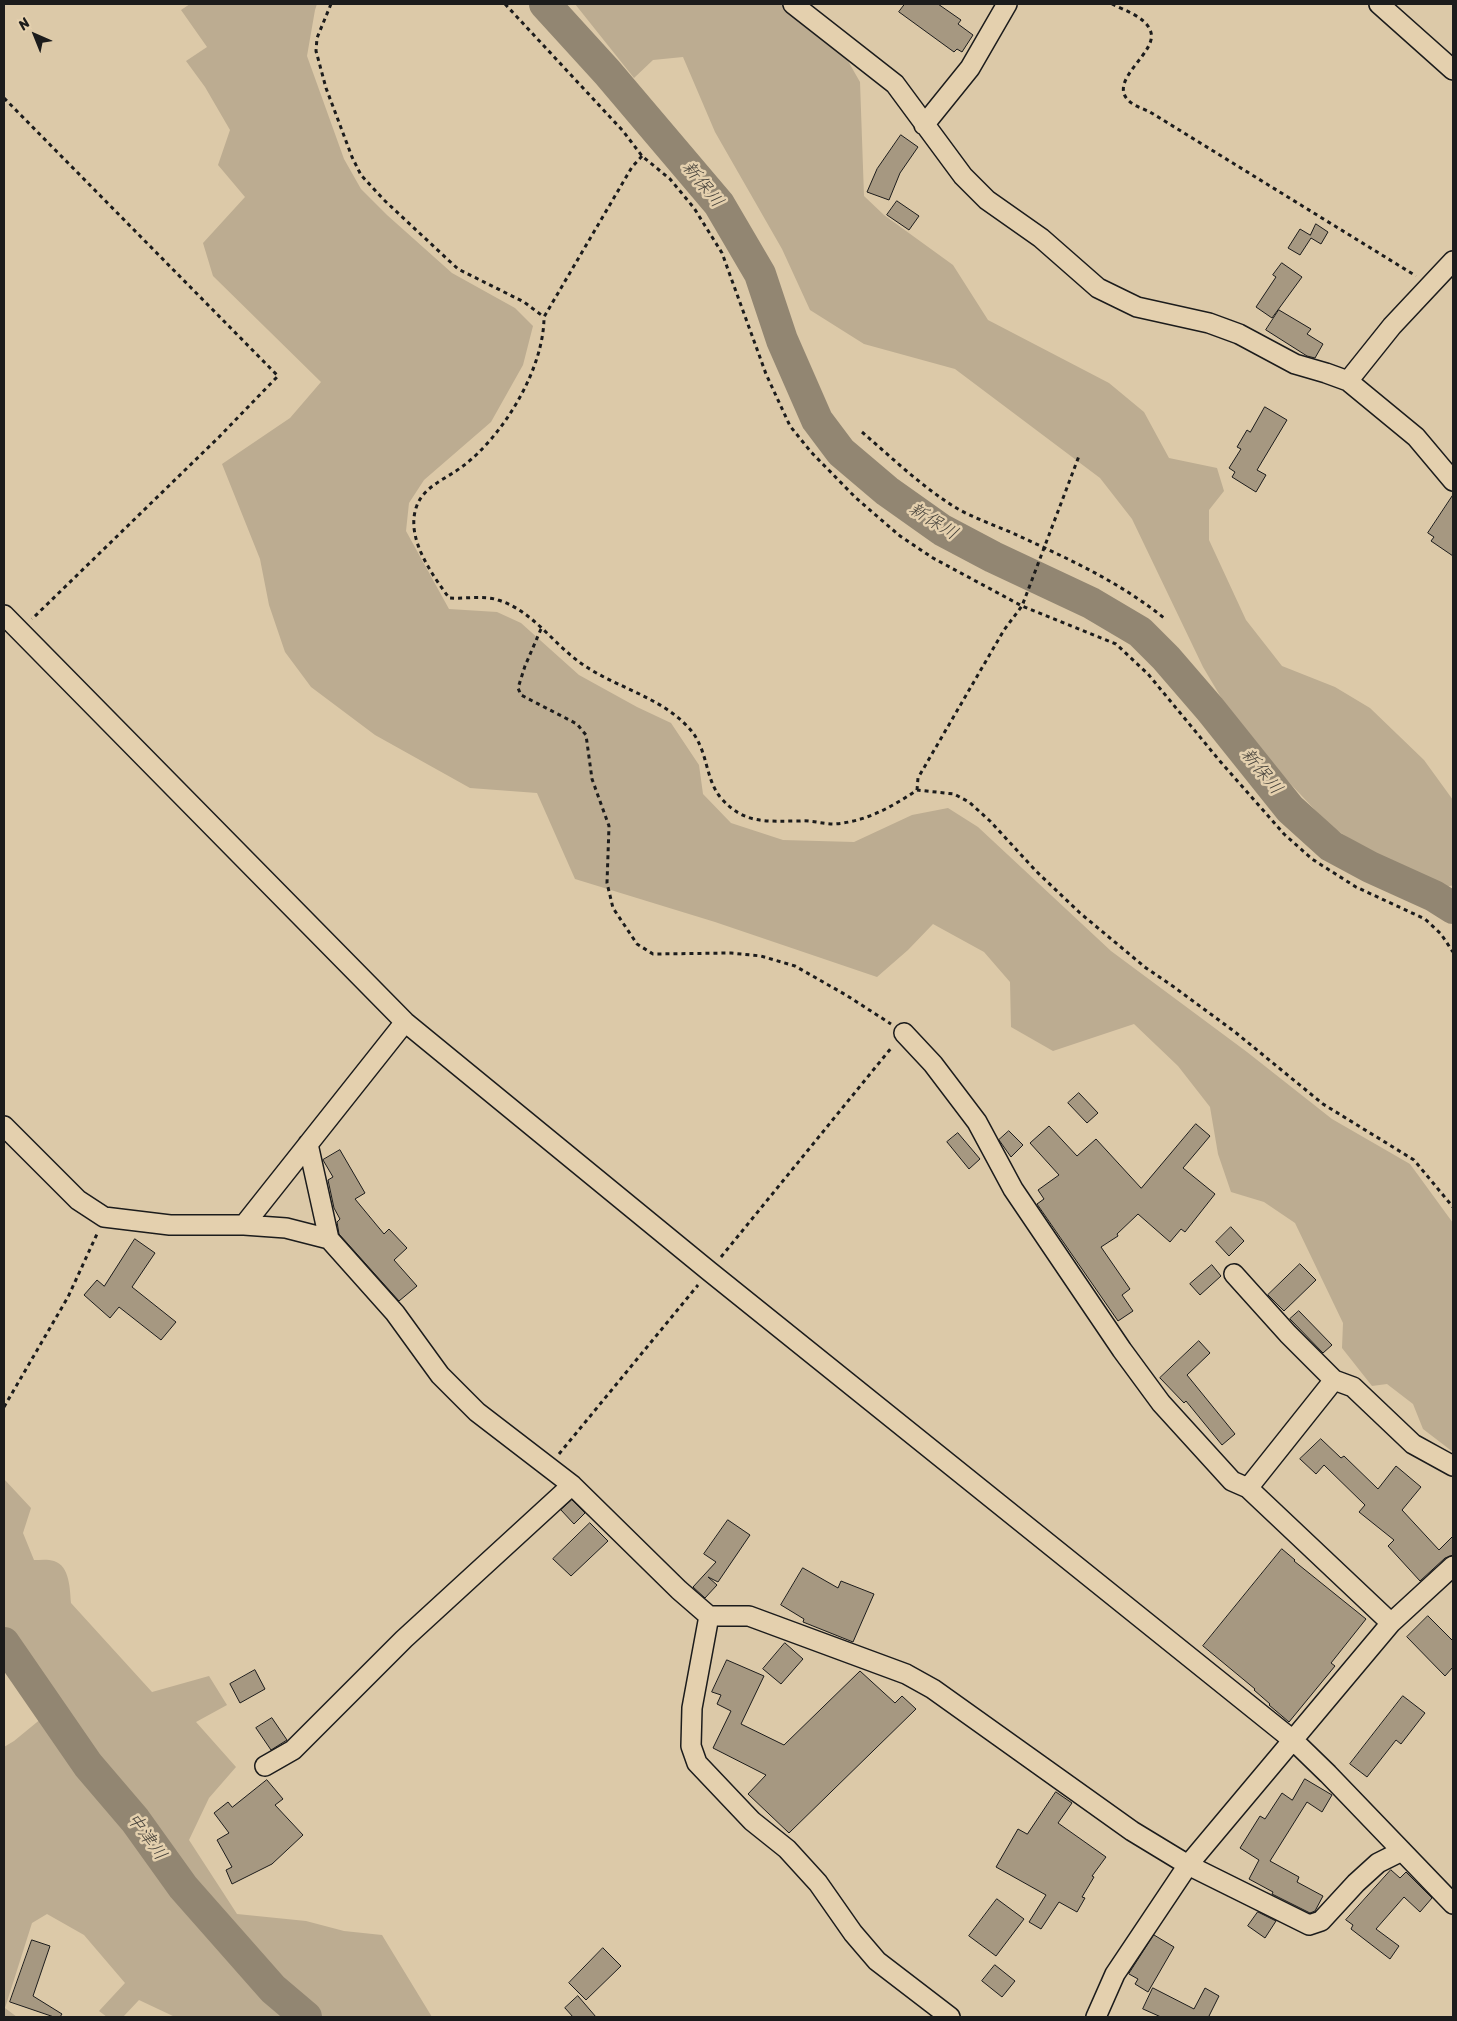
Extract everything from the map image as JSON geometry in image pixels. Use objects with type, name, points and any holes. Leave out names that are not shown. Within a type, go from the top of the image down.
[{"type":"street","points":[[793,4],[895,84],[963,176],[987,200],[1041,238],[1098,288],[1137,307],[1209,323],[1239,334],[1295,364],[1348,381],[1416,437],[1453,481]]},
{"type":"street","points":[[924,125],[970,68],[1007,4]]},
{"type":"street","points":[[1379,4],[1453,70]]},
{"type":"street","points":[[1348,381],[1392,326],[1453,261]]},
{"type":"street","points":[[4,615],[405,1022],[709,1271],[1294,1741],[1453,1904]]},
{"type":"street","points":[[244,1225],[405,1022]]},
{"type":"street","points":[[904,1033],[933,1064],[977,1122],[1013,1189],[1122,1350],[1161,1403],[1232,1482],[1248,1488],[1391,1623]]},
{"type":"street","points":[[4,1126],[78,1200],[104,1217],[170,1225],[244,1225],[286,1228],[329,1239]]},
{"type":"street","points":[[308,1144],[329,1239],[395,1313],[440,1375],[477,1412],[572,1485],[709,1616],[749,1616],[906,1674],[933,1689],[1132,1831],[1188,1865],[1309,1925],[1321,1922],[1356,1883],[1378,1863],[1402,1851]]},
{"type":"street","points":[[1234,1274],[1288,1334],[1334,1380],[1353,1387],[1413,1444],[1453,1466]]},
{"type":"street","points":[[1248,1488],[1334,1380]]},
{"type":"street","points":[[264,1766],[293,1750],[404,1638],[572,1485]]},
{"type":"street","points":[[1096,2017],[1115,1974],[1188,1865],[1294,1741],[1391,1623],[1453,1566]]},
{"type":"street","points":[[709,1616],[692,1708],[691,1746],[697,1763],[752,1821],[787,1849],[818,1883],[852,1934],[877,1961],[950,2017]]},
{"type":"path","points":[[331,4],[317,38],[316,51],[326,88],[352,157],[361,175],[384,200],[458,269],[524,302],[544,318]]},
{"type":"path","points":[[505,4],[623,131],[642,156],[670,179],[694,208],[722,253],[766,374],[790,426],[810,452],[856,498],[900,536],[933,558],[1022,606],[1116,644],[1148,674],[1219,760],[1284,834],[1312,859],[1356,887],[1425,919],[1441,934],[1453,952]]},
{"type":"path","points":[[1112,4],[1145,22],[1151,31],[1152,40],[1124,83],[1123,92],[1129,102],[1150,112],[1430,285]]},
{"type":"path","points":[[4,98],[278,376],[219,437],[19,631]]},
{"type":"path","points":[[642,156],[632,167],[544,318],[540,352],[507,418],[463,466],[430,487],[420,498],[415,510],[414,524],[417,544],[449,598],[498,600],[522,610],[541,629],[585,666],[674,713],[690,729],[702,747],[710,777],[720,797],[736,812],[753,820],[803,820],[832,824],[851,822],[889,808],[917,790],[954,794],[969,802],[1080,913],[1146,968],[1235,1032],[1323,1104],[1414,1160],[1453,1207]]},
{"type":"path","points":[[862,432],[914,477],[954,507],[1045,547],[1142,600],[1164,618]]},
{"type":"path","points":[[917,790],[918,778],[1004,630],[1022,606],[1080,456]]},
{"type":"path","points":[[541,629],[518,688],[521,696],[577,724],[586,735],[592,779],[609,826],[607,882],[613,908],[637,944],[652,954],[731,953],[761,956],[795,966],[846,995],[904,1033],[549,1466]]},
{"type":"path","points":[[4,1407],[68,1297],[104,1217]]},
{"type":"shaded area","points":[[190,4],[317,4],[307,56],[344,159],[361,189],[452,273],[515,308],[533,326],[523,365],[491,422],[424,480],[409,503],[406,531],[449,609],[497,612],[521,623],[579,675],[637,707],[671,723],[699,765],[703,794],[731,823],[783,840],[854,842],[912,815],[948,808],[978,827],[1111,951],[1247,1052],[1332,1119],[1410,1164],[1453,1223],[1453,1452],[1423,1429],[1413,1404],[1387,1384],[1372,1386],[1342,1348],[1343,1323],[1295,1223],[1264,1202],[1231,1192],[1218,1154],[1210,1107],[1178,1066],[1134,1024],[1053,1051],[1011,1027],[1010,982],[984,952],[933,924],[908,950],[877,977],[715,922],[575,879],[537,793],[470,788],[375,735],[311,687],[285,652],[269,605],[260,559],[222,464],[290,418],[321,382],[213,276],[203,243],[245,197],[218,165],[230,130],[205,87],[186,61],[207,47],[181,10]]},
{"type":"shaded area","points":[[575,4],[782,4],[848,61],[860,82],[864,196],[884,215],[953,265],[988,320],[1109,383],[1144,412],[1169,458],[1217,468],[1224,491],[1209,510],[1209,540],[1246,620],[1282,666],[1335,687],[1370,708],[1424,760],[1453,800],[1453,885],[1444,888],[1377,856],[1330,826],[1241,731],[1203,667],[1132,519],[1100,478],[955,369],[864,344],[810,310],[782,249],[715,132],[683,57],[653,60],[634,78]]},
{"type":"shaded area","points":[[4,1479],[31,1508],[23,1533],[34,1560],[54,1561],[63,1568],[68,1579],[71,1603],[152,1692],[209,1676],[227,1705],[196,1722],[236,1767],[209,1798],[189,1840],[237,1914],[306,1921],[344,1931],[382,1935],[432,2017],[175,2017],[139,2000],[123,2017],[107,2017],[99,2011],[125,1983],[84,1935],[47,1914],[32,1923],[5,2008],[17,2017],[4,2017],[4,1747],[42,1718],[4,1660]]},
{"type":"building","points":[[905,4],[938,4],[961,20],[958,24],[973,35],[962,52],[957,49],[954,52],[899,12]]},
{"type":"building","points":[[901,135],[918,147],[900,173],[889,200],[867,192],[877,169]]},
{"type":"building","points":[[897,201],[919,216],[909,230],[887,215]]},
{"type":"building","points":[[1316,224],[1328,232],[1321,244],[1311,238],[1300,255],[1288,248],[1300,229],[1310,235]]},
{"type":"building","points":[[1282,263],[1302,277],[1272,318],[1256,307],[1276,277],[1273,275]]},
{"type":"building","points":[[1279,310],[1311,329],[1307,334],[1323,344],[1315,358],[1307,356],[1266,330]]},
{"type":"building","points":[[1265,407],[1287,420],[1257,470],[1266,475],[1256,492],[1232,477],[1235,472],[1229,468],[1241,449],[1237,447],[1247,430],[1250,432]]},
{"type":"building","points":[[1453,495],[1453,556],[1431,541],[1434,537],[1428,533]]},
{"type":"building","points":[[1079,1093],[1098,1113],[1087,1123],[1068,1103]]},
{"type":"building","points":[[1196,1124],[1210,1136],[1183,1168],[1215,1194],[1185,1232],[1181,1229],[1170,1242],[1138,1214],[1117,1234],[1118,1236],[1101,1247],[1130,1289],[1122,1295],[1133,1311],[1118,1321],[1037,1204],[1044,1199],[1038,1190],[1059,1175],[1030,1143],[1049,1126],[1077,1156],[1096,1139],[1141,1188]]},
{"type":"building","points":[[1009,1131],[1023,1145],[1011,1157],[999,1140]]},
{"type":"building","points":[[958,1133],[980,1159],[969,1169],[947,1142]]},
{"type":"building","points":[[340,1150],[365,1193],[355,1199],[384,1234],[389,1229],[407,1248],[394,1260],[417,1286],[399,1301],[339,1234],[337,1222],[340,1219],[334,1208],[328,1180],[333,1177],[323,1160]]},
{"type":"building","points":[[1231,1227],[1244,1241],[1229,1256],[1216,1242]]},
{"type":"building","points":[[135,1239],[155,1253],[132,1287],[176,1322],[161,1340],[119,1307],[110,1318],[84,1295],[97,1280],[104,1286]]},
{"type":"building","points":[[1300,1264],[1316,1280],[1284,1311],[1268,1295]]},
{"type":"building","points":[[1212,1265],[1221,1276],[1200,1295],[1190,1284]]},
{"type":"building","points":[[1299,1311],[1332,1345],[1323,1353],[1290,1319]]},
{"type":"building","points":[[1199,1341],[1210,1353],[1187,1375],[1235,1434],[1222,1445],[1186,1401],[1184,1403],[1160,1378]]},
{"type":"building","points":[[1321,1439],[1341,1458],[1344,1456],[1378,1489],[1396,1466],[1421,1487],[1402,1510],[1439,1550],[1453,1536],[1453,1555],[1445,1558],[1420,1581],[1388,1546],[1394,1540],[1359,1512],[1365,1505],[1324,1465],[1316,1474],[1300,1459]]},
{"type":"building","points":[[572,1500],[585,1513],[574,1524],[561,1510]]},
{"type":"building","points":[[728,1520],[750,1535],[718,1582],[708,1577],[717,1585],[705,1598],[693,1587],[716,1562],[704,1554]]},
{"type":"building","points":[[590,1523],[608,1541],[571,1576],[553,1559]]},
{"type":"building","points":[[1282,1549],[1294,1561],[1366,1619],[1331,1663],[1335,1666],[1289,1722],[1269,1705],[1255,1689],[1203,1646]]},
{"type":"building","points":[[803,1568],[838,1588],[841,1581],[874,1594],[853,1642],[803,1622],[804,1619],[781,1605]]},
{"type":"building","points":[[1428,1616],[1453,1641],[1453,1667],[1445,1676],[1407,1637]]},
{"type":"building","points":[[785,1643],[803,1659],[781,1684],[763,1669]]},
{"type":"building","points":[[727,1660],[764,1676],[741,1724],[784,1745],[860,1671],[895,1703],[902,1696],[916,1709],[789,1833],[748,1794],[766,1775],[713,1748],[731,1711],[717,1704],[721,1695],[712,1692]]},
{"type":"building","points":[[255,1670],[265,1689],[240,1703],[230,1684]]},
{"type":"building","points":[[1403,1696],[1425,1713],[1401,1744],[1396,1740],[1367,1777],[1350,1764]]},
{"type":"building","points":[[272,1718],[287,1740],[271,1750],[256,1728]]},
{"type":"building","points":[[1305,1779],[1332,1795],[1322,1812],[1307,1802],[1270,1861],[1299,1877],[1297,1882],[1323,1896],[1315,1911],[1310,1913],[1272,1894],[1273,1892],[1249,1879],[1259,1860],[1240,1848],[1260,1816],[1265,1819],[1282,1793],[1292,1800]]},
{"type":"building","points":[[267,1780],[283,1799],[275,1805],[303,1835],[272,1864],[232,1884],[226,1870],[232,1867],[217,1840],[229,1833],[214,1813],[228,1802],[232,1807]]},
{"type":"building","points":[[1056,1792],[1072,1803],[1058,1823],[1106,1857],[1092,1876],[1094,1877],[1082,1897],[1085,1898],[1077,1912],[1059,1902],[1041,1929],[1029,1922],[1046,1895],[996,1867],[1018,1829],[1027,1834]]},
{"type":"building","points":[[1391,1870],[1400,1878],[1406,1872],[1432,1898],[1420,1912],[1404,1897],[1376,1929],[1399,1946],[1390,1959],[1351,1929],[1353,1925],[1346,1920]]},
{"type":"building","points":[[997,1899],[1024,1919],[996,1956],[969,1936]]},
{"type":"building","points":[[1258,1912],[1276,1921],[1265,1938],[1248,1926]]},
{"type":"building","points":[[1154,1935],[1174,1947],[1148,1992],[1135,1984],[1138,1979],[1129,1974]]},
{"type":"building","points":[[32,1940],[50,1946],[33,1996],[62,2014],[60,2017],[54,2017],[10,2002]]},
{"type":"building","points":[[603,1948],[621,1966],[586,2000],[569,1983]]},
{"type":"building","points":[[995,1965],[1015,1981],[1002,1997],[982,1981]]},
{"type":"building","points":[[1153,1988],[1194,2009],[1205,1988],[1219,1996],[1209,2016],[1211,2017],[1161,2017],[1143,2009]]},
{"type":"building","points":[[578,1996],[596,2017],[573,2017],[565,2008]]},
{"type":"waterway","name":"新保川","points":[[545,4],[607,72],[719,204],[760,274],[782,340],[817,420],[841,452],[887,491],[942,530],[993,557],[1091,603],[1140,632],[1166,658],[1210,709],[1290,809],[1331,846],[1370,867],[1434,896],[1453,908]]},
{"type":"waterway","name":"中津川","points":[[4,1643],[88,1765],[135,1820],[183,1887],[273,1989],[306,2017]]}]
